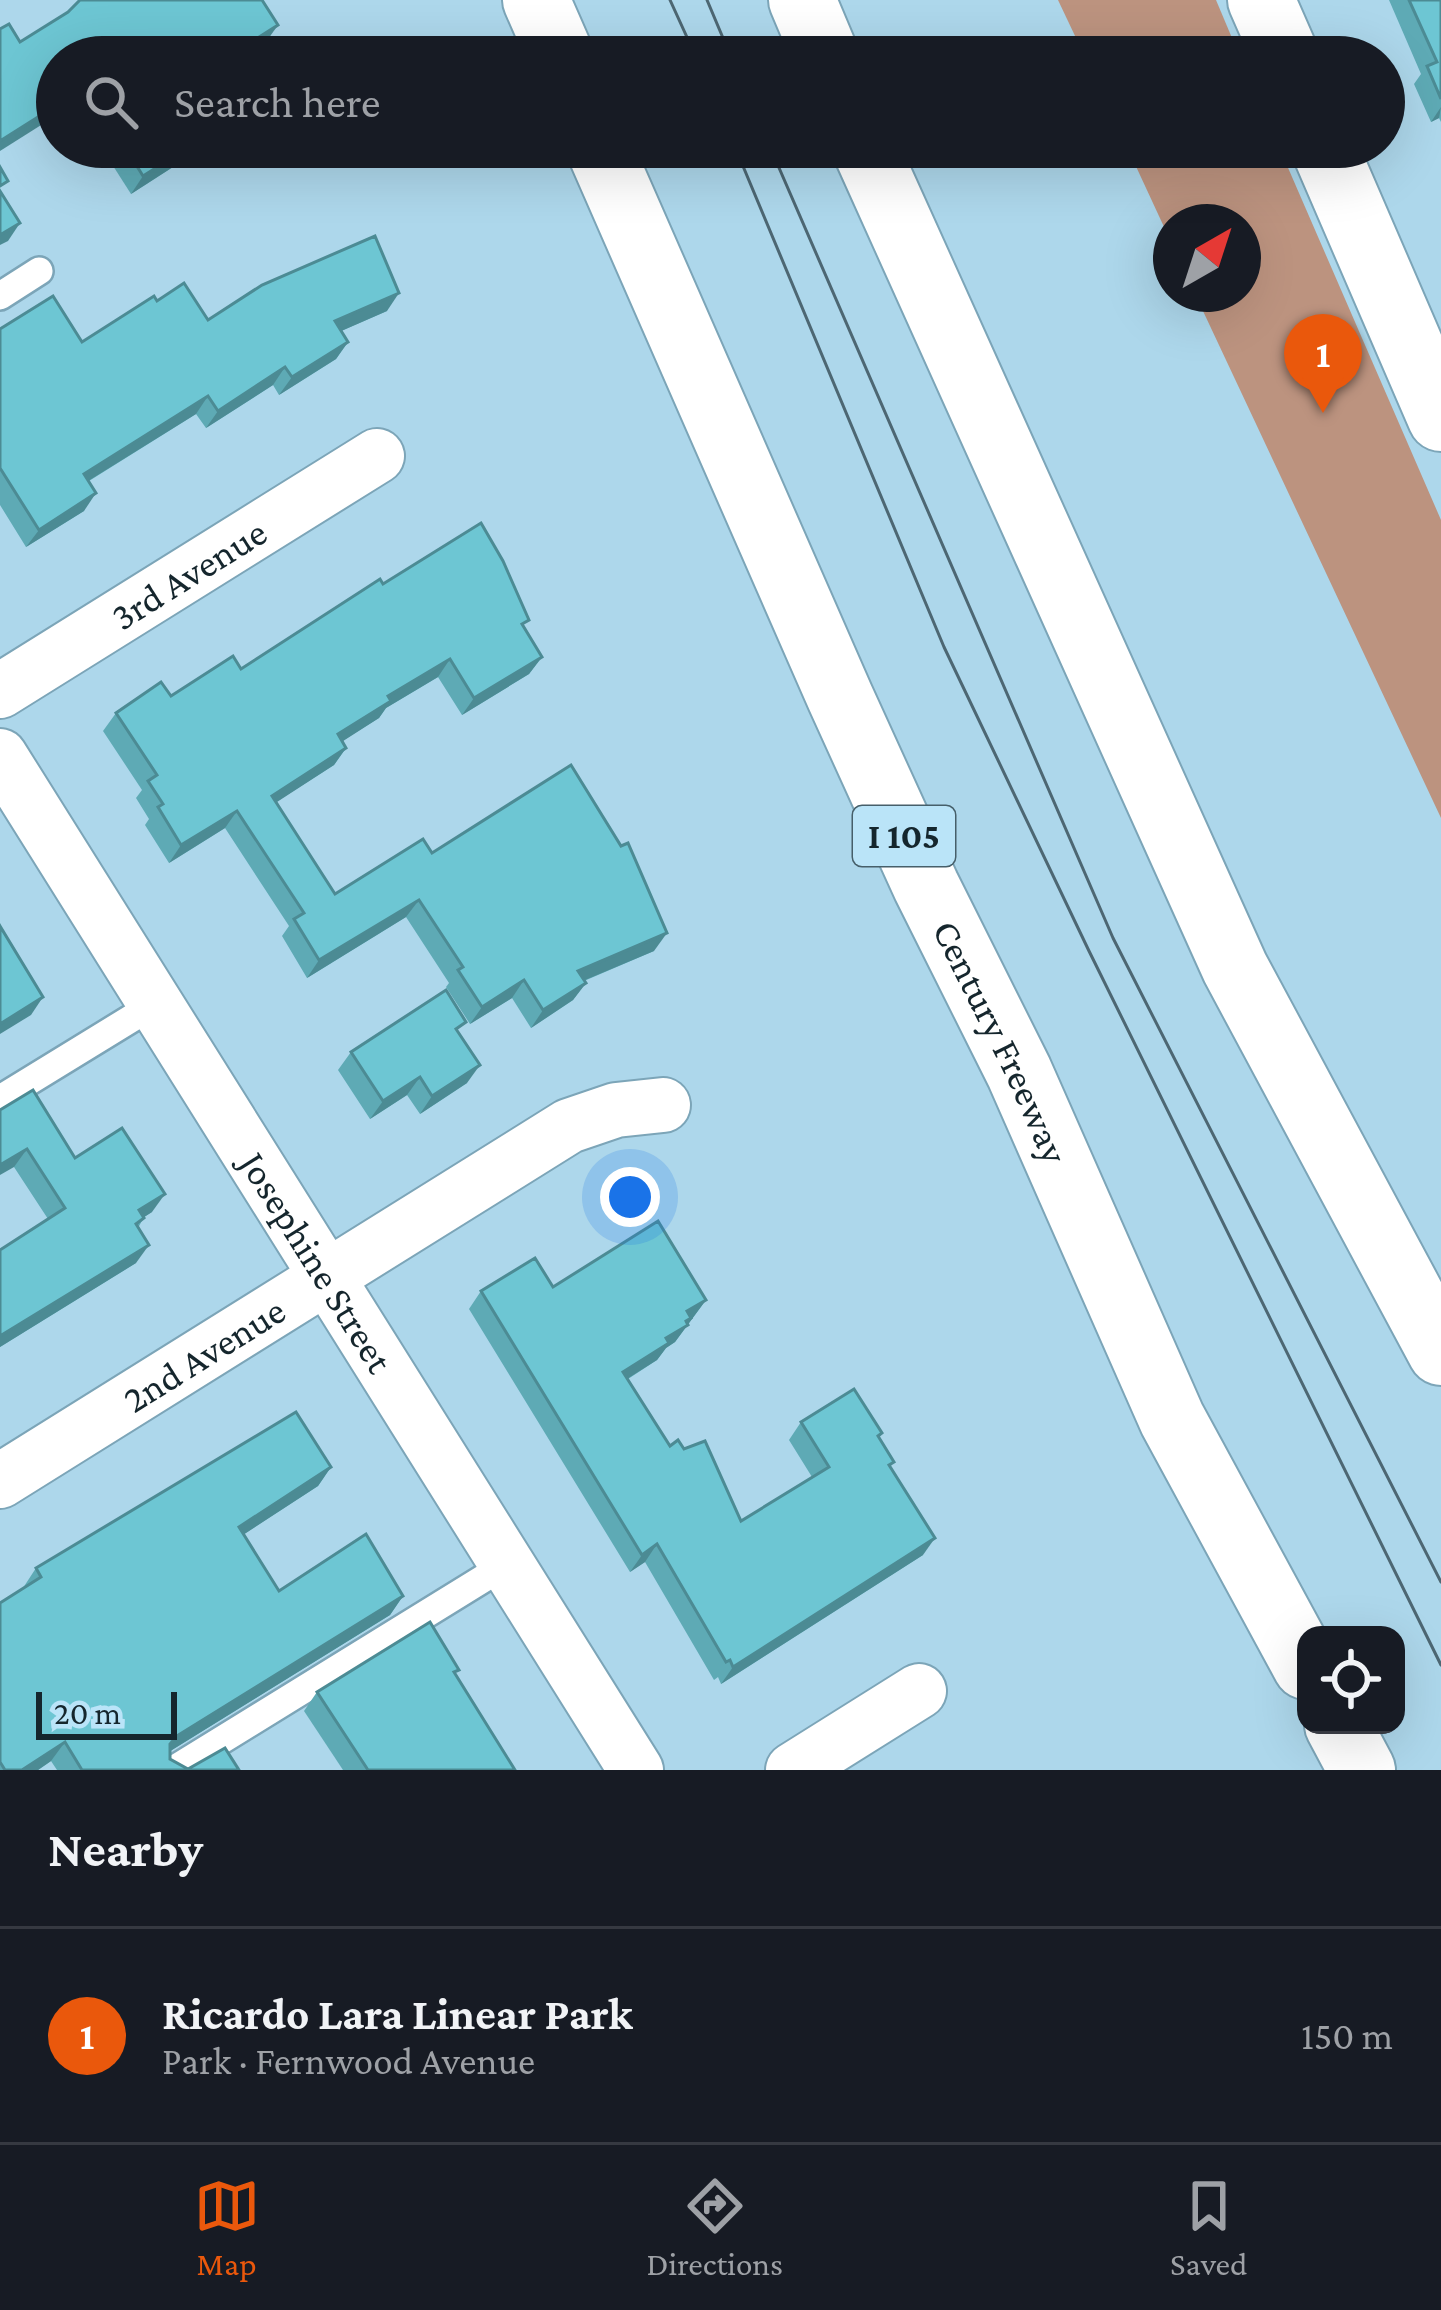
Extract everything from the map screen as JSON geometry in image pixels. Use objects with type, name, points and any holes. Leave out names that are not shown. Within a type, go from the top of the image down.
[{"type":"main road","points":[[536,0],[552,36]]},
{"type":"main road","points":[[802,0],[817,36]]},
{"type":"main road","points":[[1262,0],[1277,36]]},
{"type":"main road","name":"Century Freeway","points":[[608,168],[840,697],[926,886],[1019,1072],[1172,1419],[1297,1649]]},
{"type":"main road","points":[[874,168],[1235,968],[1441,1352]]},
{"type":"main road","points":[[1333,168],[1441,418]]},
{"type":"main road","points":[[1343,1734],[1362,1770]]},
{"type":"street","name":"3rd Avenue","points":[[0,692],[377,456]]},
{"type":"street","name":"Josephine Street","points":[[0,756],[635,1770]]},
{"type":"street","name":"2nd Avenue","points":[[0,1481],[569,1126],[616,1110],[662,1106]]},
{"type":"street","points":[[794,1770],[920,1691]]},
{"type":"lane","points":[[0,296],[39,272]]},
{"type":"lane","points":[[0,1099],[155,1004]]},
{"type":"lane","points":[[173,1770],[507,1564]]},
{"type":"shaded area","points":[[1058,0],[1216,0],[1231,36],[1075,36]]},
{"type":"shaded area","points":[[1137,168],[1288,168],[1441,520],[1441,818],[1203,312],[1261,312],[1261,204],[1153,204]]},
{"type":"building","points":[[80,0],[262,0],[278,25],[261,36],[36,36],[36,118],[0,141],[0,29],[9,24],[20,42]]},
{"type":"building","points":[[1409,0],[1441,0],[1441,99],[1427,66],[1437,62]]},
{"type":"building","points":[[0,191],[20,223],[0,235]]},
{"type":"building","points":[[375,236],[399,293],[335,321],[348,342],[292,377],[285,367],[218,411],[208,396],[84,474],[96,493],[39,530],[0,468],[0,329],[53,296],[82,342],[154,296],[157,301],[184,283],[208,320],[262,285]]},
{"type":"building","points":[[481,523],[529,620],[522,624],[542,657],[474,698],[450,659],[388,696],[391,701],[338,734],[346,748],[272,796],[335,894],[423,839],[432,853],[571,765],[621,846],[628,843],[667,933],[578,971],[586,983],[543,1010],[524,980],[482,1007],[458,970],[463,967],[419,900],[319,960],[294,919],[304,913],[237,811],[181,845],[148,781],[157,775],[116,713],[161,682],[171,696],[233,656],[241,669],[380,579],[383,584]]},
{"type":"building","points":[[0,926],[43,997],[0,1024]]},
{"type":"building","points":[[446,990],[466,1022],[456,1029],[480,1065],[432,1096],[420,1077],[383,1101],[351,1052]]},
{"type":"building","points":[[33,1090],[75,1158],[122,1128],[165,1194],[139,1210],[144,1218],[136,1224],[149,1245],[0,1336],[0,1250],[65,1208],[27,1149],[0,1165],[0,1110]]},
{"type":"building","points":[[658,1221],[706,1300],[687,1311],[688,1325],[666,1338],[669,1343],[623,1372],[670,1446],[678,1440],[684,1449],[705,1441],[741,1521],[829,1467],[801,1422],[854,1389],[882,1433],[878,1436],[894,1462],[889,1465],[935,1538],[733,1667],[657,1544],[642,1555],[481,1291],[535,1258],[553,1287]]},
{"type":"building","points":[[296,1412],[331,1467],[239,1527],[279,1591],[366,1534],[403,1596],[170,1744],[170,1759],[188,1769],[225,1748],[239,1770],[82,1770],[65,1742],[22,1770],[5,1770],[0,1762],[0,1603],[41,1577],[36,1568]]},
{"type":"building","points":[[430,1622],[459,1670],[454,1672],[515,1770],[368,1770],[317,1692]]},
{"type":"tram line","points":[[670,0],[686,36]]},
{"type":"tram line","points":[[707,0],[722,36]]},
{"type":"tram line","points":[[744,168],[944,647],[1441,1665]]},
{"type":"tram line","points":[[779,168],[1113,938],[1441,1582]]},
{"type":"place","name":"Ricardo Lara Linear Park","points":[[1323,413]]}]
